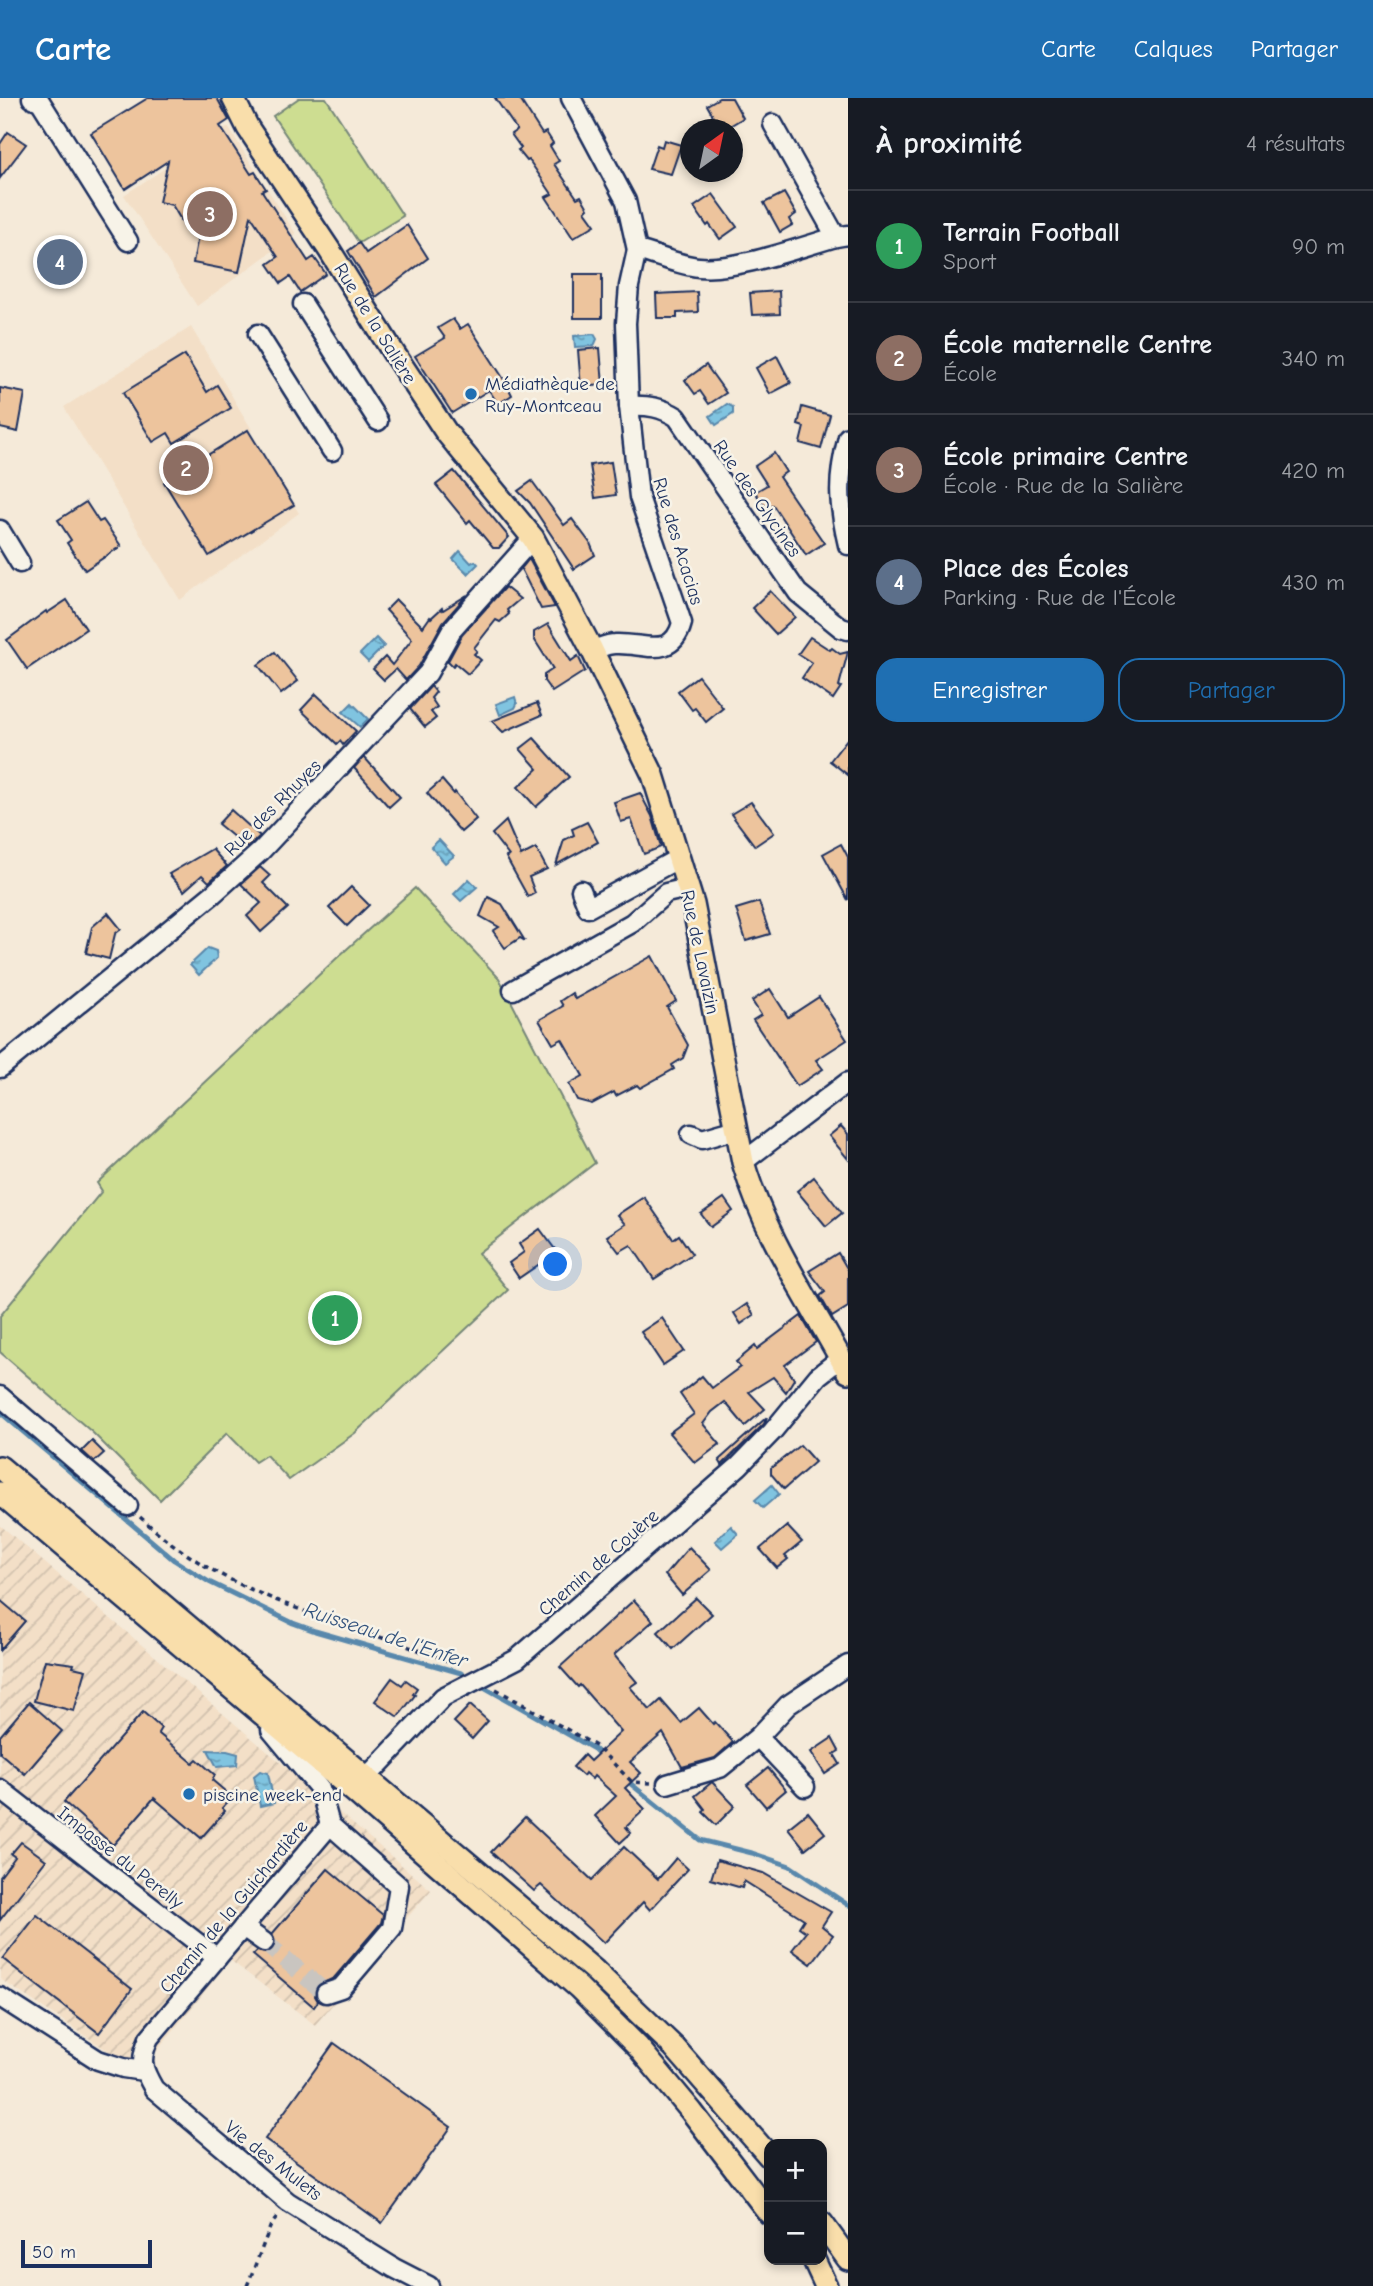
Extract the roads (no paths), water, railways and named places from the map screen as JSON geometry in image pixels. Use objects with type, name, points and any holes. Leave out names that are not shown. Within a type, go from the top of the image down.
[{"type":"main road","name":"Rue de la Salière","points":[[233,98],[247,128],[446,432],[533,538]]},
{"type":"main road","name":"Rue de Lavaizin","points":[[533,538],[653,775],[693,904],[743,1162],[752,1193],[779,1250],[844,1365]]},
{"type":"main road","points":[[0,1467],[595,1971],[674,2047],[764,2149]]},
{"type":"main road","points":[[0,1493],[356,1793],[579,1988],[646,2056],[764,2207]]},
{"type":"main road","points":[[827,2229],[848,2259]]},
{"type":"main road","points":[[816,2265],[826,2286]]},
{"type":"street","points":[[32,98],[40,102],[128,241]]},
{"type":"street","points":[[571,98],[626,201],[637,250],[690,266],[715,267],[760,259],[842,236],[773,124]]},
{"type":"street","name":"Rue des Acacias","points":[[592,650],[615,644],[656,648],[679,636],[682,623],[639,497],[629,406],[626,323],[629,286],[637,250]]},
{"type":"street","points":[[303,304],[378,421]]},
{"type":"street","points":[[258,334],[332,451]]},
{"type":"street","name":"Rue des Glycines","points":[[629,406],[649,405],[664,409],[677,417],[798,593],[848,631]]},
{"type":"street","points":[[848,437],[841,464],[840,509],[848,545]]},
{"type":"street","points":[[0,530],[20,563]]},
{"type":"street","name":"Rue des Rhuyes","points":[[0,1068],[213,894],[261,851],[428,673],[453,628],[533,538]]},
{"type":"street","points":[[581,890],[588,908],[678,858]]},
{"type":"street","points":[[513,990],[632,923],[666,893],[688,888]]},
{"type":"street","points":[[743,1162],[848,1082]]},
{"type":"street","points":[[691,1134],[702,1139],[737,1129]]},
{"type":"street","name":"Chemin de Couère","points":[[367,1777],[443,1697],[517,1659],[740,1466],[772,1433],[818,1376],[844,1365]]},
{"type":"street","points":[[0,1396],[128,1506]]},
{"type":"street","points":[[667,1784],[720,1768],[758,1737],[788,1705],[848,1665]]},
{"type":"street","name":"Chemin de la Guichardière","points":[[144,2071],[142,2054],[149,2038],[330,1825],[320,1789],[249,1703]]},
{"type":"street","points":[[758,1737],[805,1787]]},
{"type":"street","name":"Impasse du Perelly","points":[[0,1789],[216,1958]]},
{"type":"street","points":[[326,1993],[341,1988],[392,1928],[399,1886],[330,1825]]},
{"type":"street","points":[[243,1927],[264,1942]]},
{"type":"street","points":[[0,1997],[97,2060],[144,2071]]},
{"type":"street","name":"Vie des Mulets","points":[[144,2071],[154,2090],[288,2202],[394,2268],[429,2286]]},
{"type":"water","points":[[594,334],[597,339],[594,346],[575,347],[574,336]]},
{"type":"water","points":[[727,404],[733,407],[733,414],[716,425],[710,416]]},
{"type":"water","points":[[460,551],[471,563],[475,561],[478,564],[468,574],[453,559]]},
{"type":"water","points":[[376,638],[384,646],[368,662],[360,654]]},
{"type":"water","points":[[515,697],[515,708],[500,715],[496,704]]},
{"type":"water","points":[[352,703],[368,719],[360,727],[343,712]]},
{"type":"water","points":[[439,840],[454,856],[445,863],[431,847]]},
{"type":"water","points":[[469,879],[477,887],[461,901],[454,894]]},
{"type":"water","points":[[208,948],[216,951],[217,958],[199,975],[190,965]]},
{"type":"water","points":[[772,1485],[779,1494],[763,1508],[755,1500]]},
{"type":"water","points":[[731,1526],[738,1534],[722,1548],[715,1541]]},
{"type":"water","points":[[208,1750],[238,1754],[237,1765],[217,1767]]},
{"type":"water","points":[[260,1771],[268,1773],[274,1803],[260,1806],[254,1776]]},
{"type":"waterway","name":"Ruisseau de l'Enfer","points":[[0,1412],[174,1560],[209,1582],[293,1623],[461,1673],[469,1678]]},
{"type":"waterway","name":"Ruisseau de l'Enfer","points":[[477,1683],[594,1749],[601,1756]]},
{"type":"waterway","name":"Ruisseau de l'Enfer","points":[[626,1780],[700,1840],[790,1866],[848,1905]]},
{"type":"tunnel","points":[[264,1942],[326,1993]]},
{"type":"place","name":"École primaire Centre","points":[[210,214]]},
{"type":"place","name":"Place des Écoles","points":[[60,262]]},
{"type":"place","name":"Médiathèque de Ruy-Montceau","points":[[471,394]]},
{"type":"place","name":"École maternelle Centre","points":[[186,468]]},
{"type":"place","name":"Terrain Football","points":[[335,1318]]},
{"type":"place","name":"piscine week-end","points":[[189,1794]]}]
